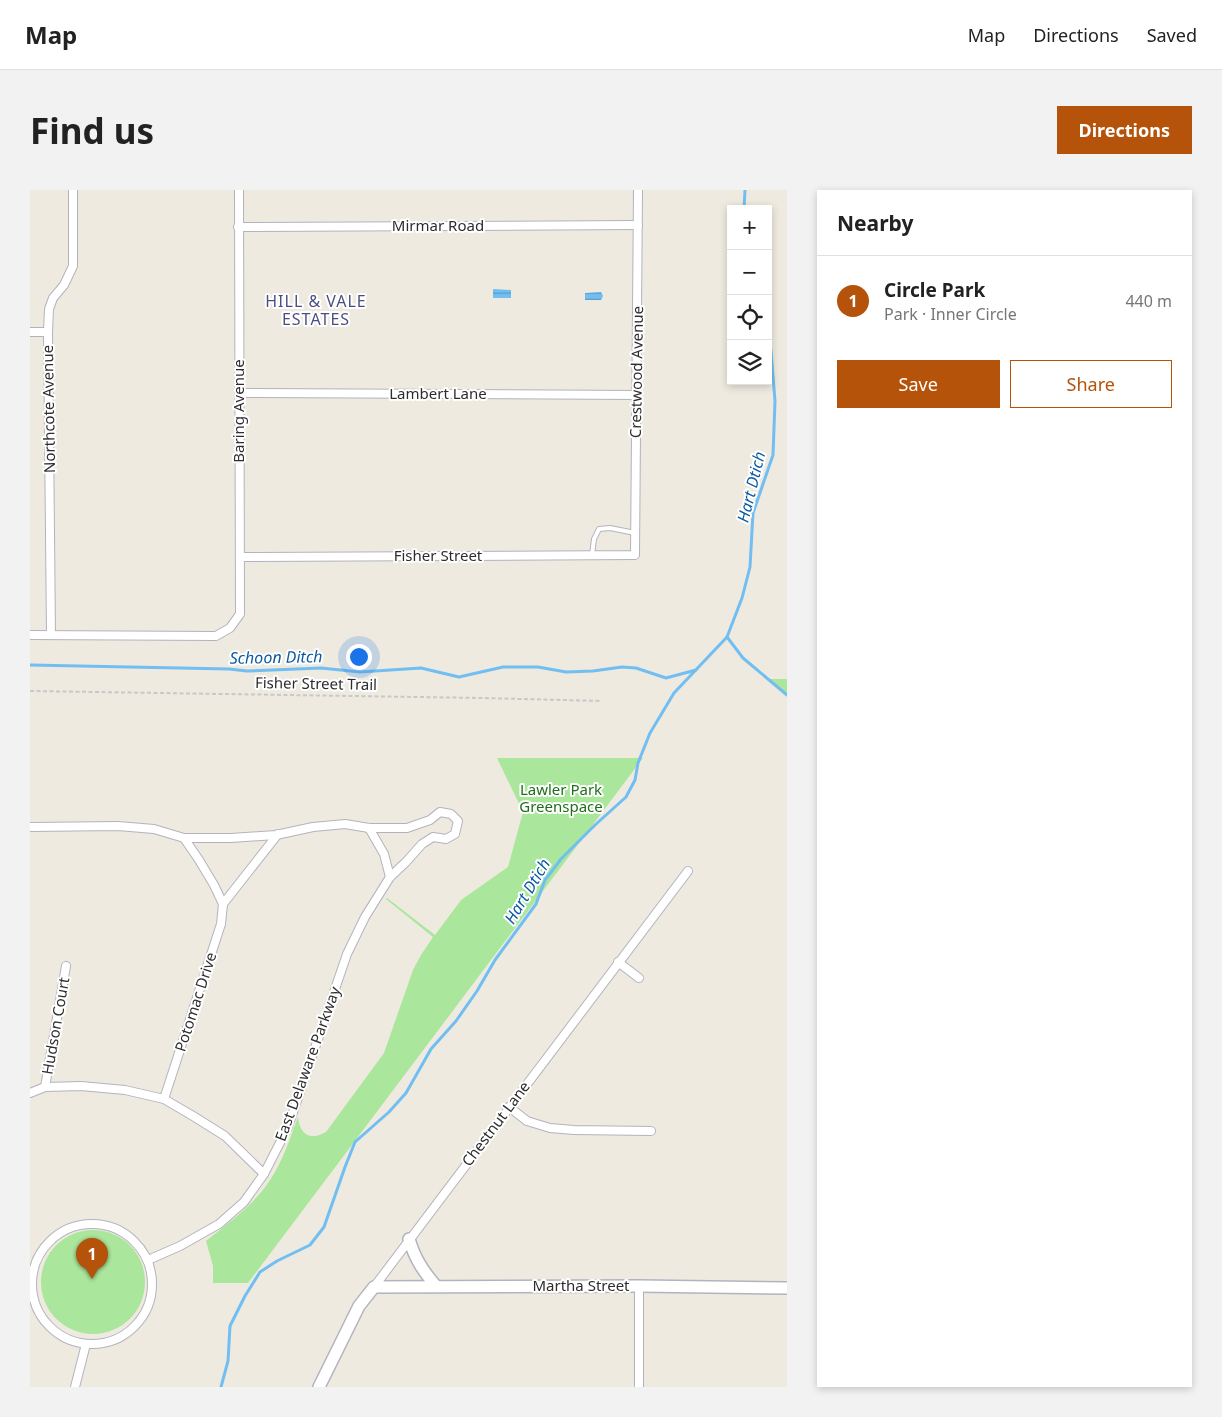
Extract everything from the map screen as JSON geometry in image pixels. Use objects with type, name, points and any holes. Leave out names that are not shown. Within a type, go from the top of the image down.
[{"type":"street","name":"Northcote Avenue","points":[[51,635],[49,309],[53,298],[64,285],[73,266],[73,190]]},
{"type":"street","name":"Baring Avenue","points":[[51,635],[216,636],[230,628],[240,614],[239,190]]},
{"type":"street","name":"Crestwood Avenue","points":[[635,555],[638,190]]},
{"type":"street","name":"Mirmar Road","points":[[238,227],[638,225]]},
{"type":"street","points":[[30,332],[48,332]]},
{"type":"street","name":"Lambert Lane","points":[[239,393],[637,395]]},
{"type":"street","name":"Fisher Street","points":[[241,556],[635,555]]},
{"type":"street","points":[[30,635],[51,635]]},
{"type":"street","name":"East Delaware Parkway","points":[[148,1260],[180,1246],[219,1224],[244,1202],[264,1174],[288,1127],[347,954],[365,917],[390,877],[422,844],[433,837],[446,839],[456,834],[458,821],[451,814],[440,812],[430,820],[407,828],[369,828]]},
{"type":"street","points":[[30,827],[118,826],[154,829],[184,838],[231,838],[278,834],[314,827],[345,824],[369,828],[384,854],[390,877]]},
{"type":"street","points":[[184,838],[200,860],[223,904],[278,834]]},
{"type":"street","name":"Chestnut Lane","points":[[319,1387],[359,1306],[688,871]]},
{"type":"street","name":"Potomac Drive","points":[[164,1099],[221,924],[223,904]]},
{"type":"street","points":[[618,962],[639,978]]},
{"type":"street","name":"Hudson Court","points":[[45,1087],[66,966]]},
{"type":"street","points":[[30,1093],[45,1087],[81,1086],[125,1090],[164,1099],[225,1136],[264,1174]]},
{"type":"street","points":[[509,1107],[527,1121],[550,1128],[651,1131]]},
{"type":"street","points":[[97,1223],[113,1227],[128,1234],[140,1246],[148,1260],[152,1276],[152,1293],[149,1304],[141,1319],[129,1332],[120,1338],[97,1344],[75,1342],[55,1331],[40,1315],[31,1283],[34,1266],[41,1252],[52,1239],[65,1230],[81,1224],[97,1223]]},
{"type":"street","points":[[409,1240],[414,1255],[424,1273],[436,1286]]},
{"type":"street","name":"Martha Street","points":[[374,1286],[787,1288]]},
{"type":"street","points":[[639,1286],[639,1387]]},
{"type":"street","points":[[75,1387],[86,1344]]},
{"type":"lane","points":[[592,555],[594,539],[600,529],[610,528],[635,533]]},
{"type":"path","name":"Fisher Street Trail","points":[[30,691],[602,701]]},
{"type":"green space","points":[[768,679],[787,679],[787,694]]},
{"type":"green space","name":"Lawler Park Greenspace","points":[[497,758],[643,758],[248,1283],[213,1283],[213,1266],[206,1241],[241,1213],[264,1189],[279,1165],[298,1117],[301,1128],[307,1135],[315,1136],[326,1132],[384,1053],[413,970],[433,937],[386,899],[435,935],[461,900],[508,867],[523,812]]},
{"type":"green space","points":[[93,1230],[113,1234],[130,1245],[141,1262],[145,1282],[141,1302],[130,1319],[113,1330],[93,1334],[73,1330],[56,1319],[45,1302],[41,1282],[45,1262],[56,1245],[73,1234]]},
{"type":"water","points":[[493,289],[511,290],[511,298],[493,298]]},
{"type":"water","points":[[601,292],[603,296],[601,300],[585,300],[585,293]]},
{"type":"waterway","name":"Hart Dtich","points":[[744,205],[745,190]]},
{"type":"waterway","name":"Hart Dtich","points":[[221,1387],[228,1361],[230,1326],[260,1272],[277,1261],[310,1245],[324,1227],[355,1142],[389,1112],[406,1093],[431,1049],[456,1021],[477,991],[495,960],[536,904],[545,880],[561,859],[626,797],[635,780],[638,763],[650,733],[674,693],[727,637],[742,598],[750,567],[753,513],[773,455],[775,401],[772,364]]},
{"type":"waterway","points":[[727,637],[743,658],[787,695]]},
{"type":"waterway","name":"Schoon Ditch","points":[[30,665],[229,669],[247,671],[321,668],[360,672],[421,668],[459,677],[503,667],[538,667],[566,672],[622,667],[636,668],[666,678],[696,670]]},
{"type":"place","name":"Circle Park","points":[[92,1279]]},
{"type":"district","name":"HILL & VALE ESTATES","points":[[316,310]]}]
